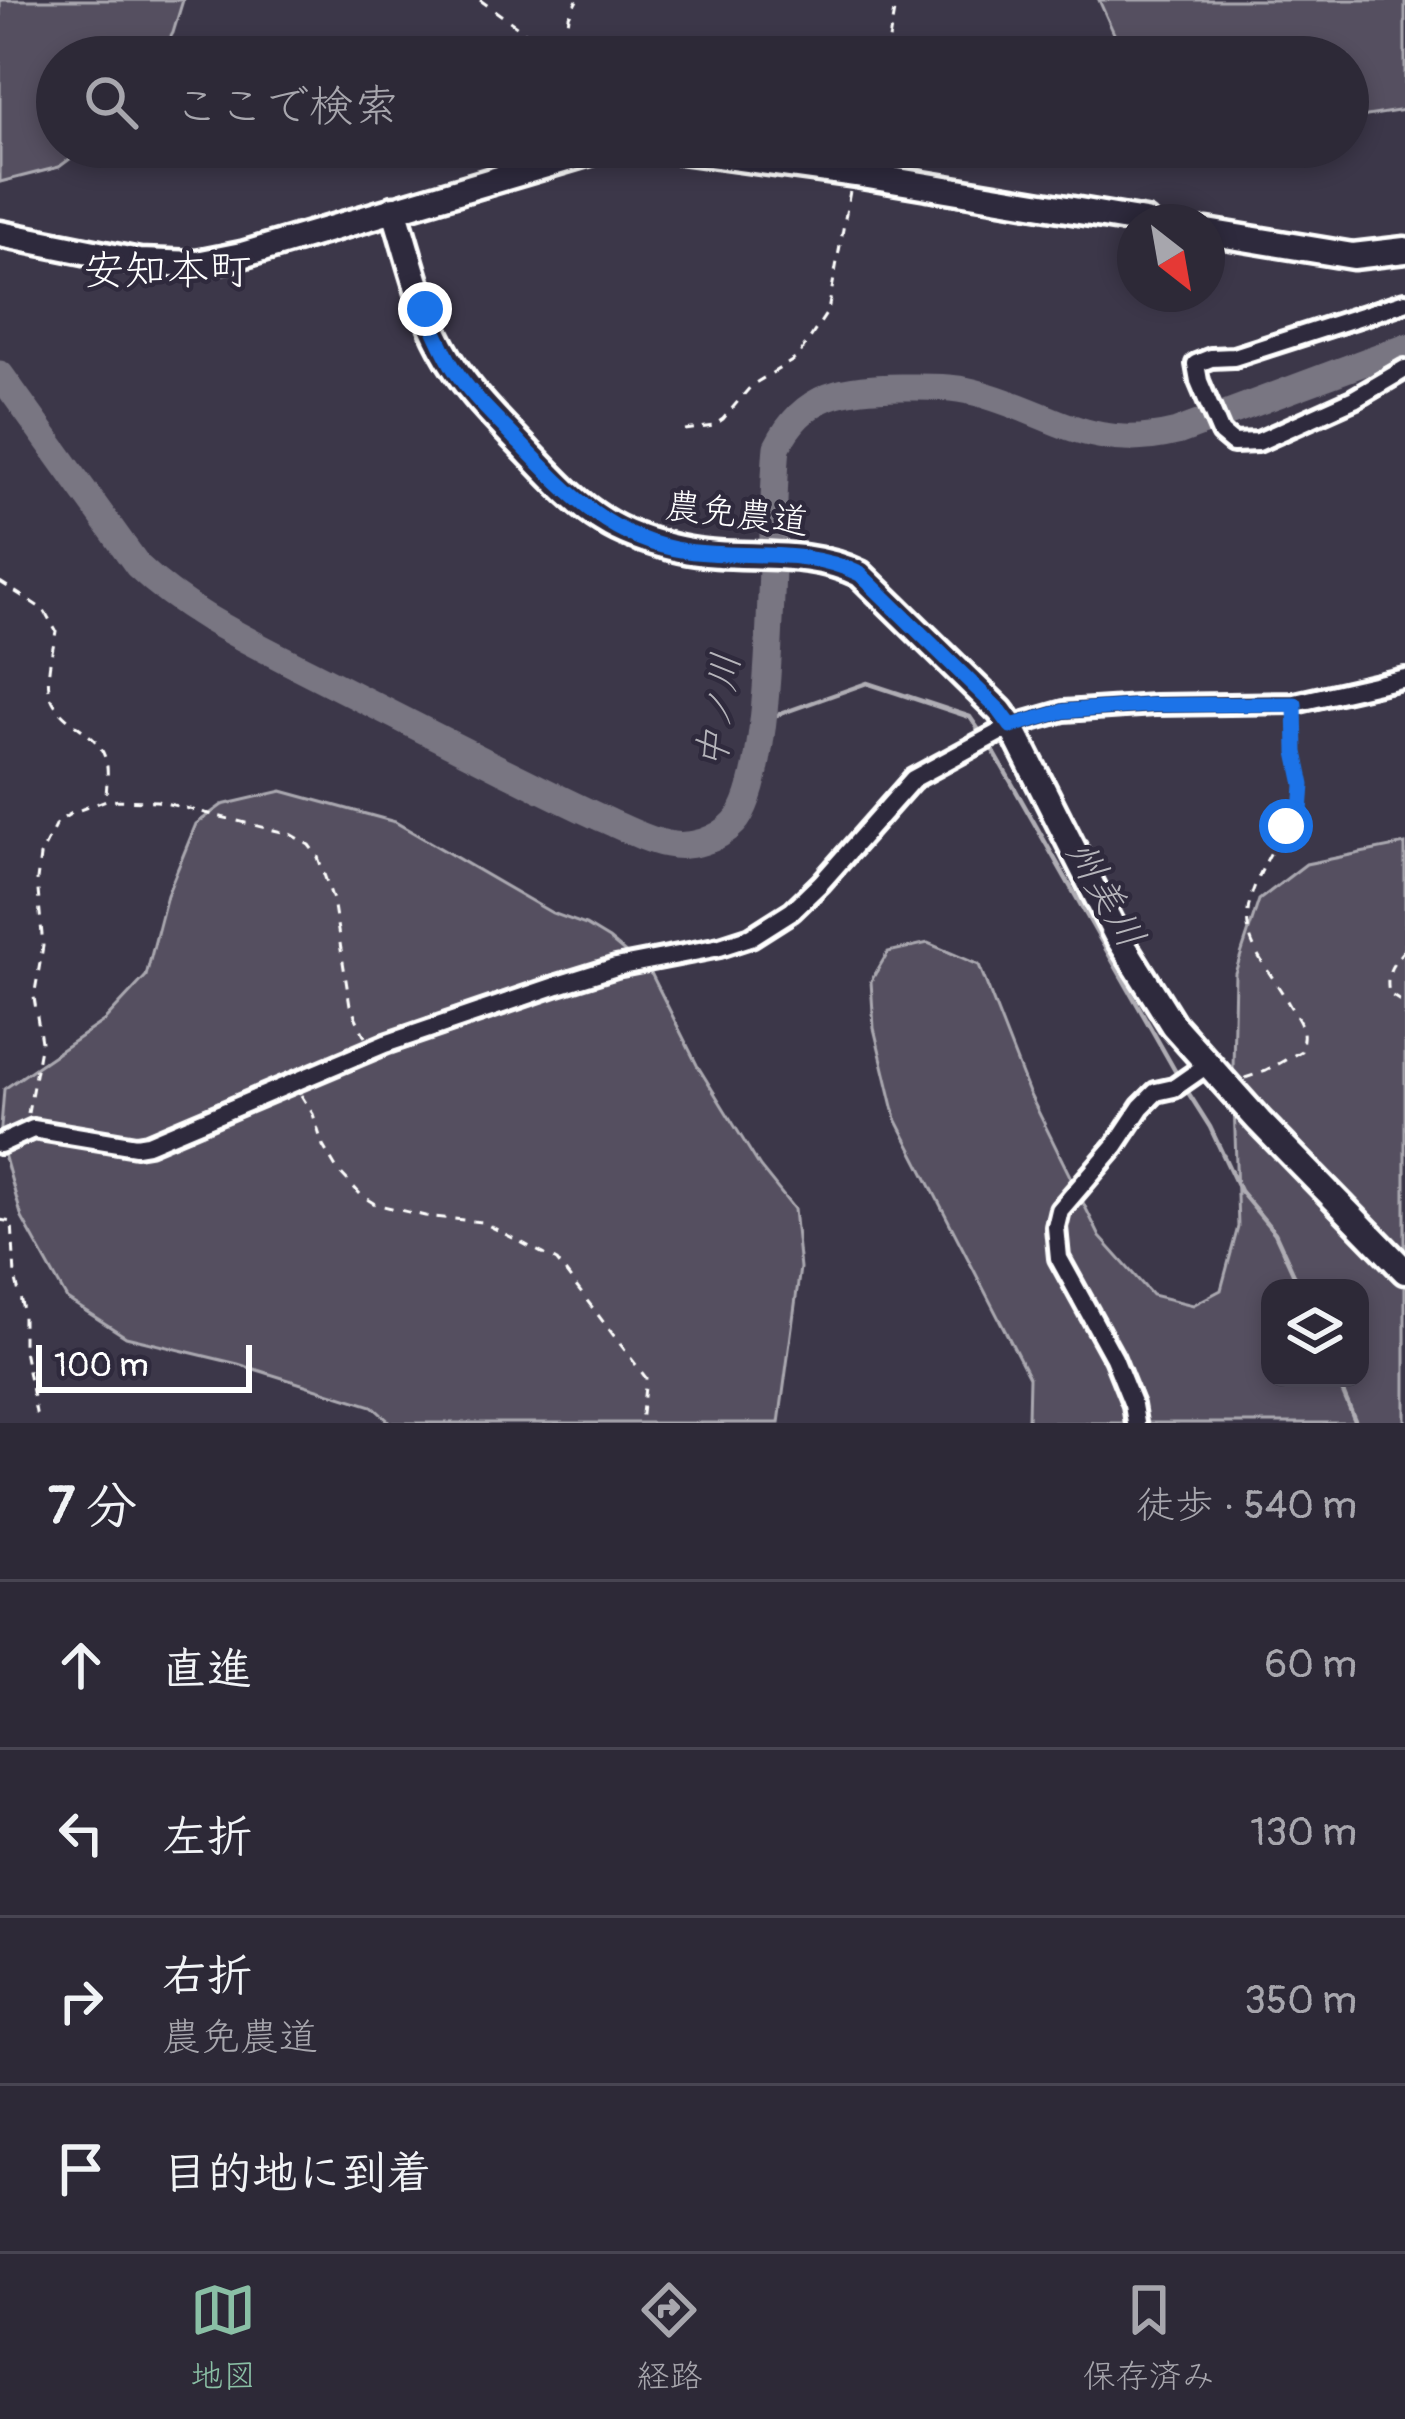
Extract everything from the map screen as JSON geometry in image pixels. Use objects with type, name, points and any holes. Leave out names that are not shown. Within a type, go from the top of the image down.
[{"type":"street","points":[[0,234],[139,262],[197,264],[242,255],[535,168]]},
{"type":"street","points":[[812,168],[1117,217]]},
{"type":"street","name":"農免農道","points":[[394,209],[425,309],[455,370],[566,492],[628,534],[686,551],[794,556],[840,564],[860,574],[1000,711],[1003,730],[1116,934],[1173,1025],[1199,1079],[1405,1271]]},
{"type":"street","points":[[1225,235],[1353,256],[1405,250]]},
{"type":"street","points":[[1405,302],[1234,357],[1196,364],[1222,433],[1233,442],[1258,442],[1354,399],[1405,369]]},
{"type":"street","points":[[0,1144],[33,1129],[148,1144],[372,1051],[558,985],[751,937],[792,911],[821,884],[914,779],[1003,730],[1064,711],[1295,704],[1405,678]]},
{"type":"street","points":[[1136,1423],[1114,1358],[1059,1258],[1056,1226],[1060,1210],[1156,1092],[1199,1079]]},
{"type":"path","points":[[480,0],[532,36]]},
{"type":"path","points":[[566,36],[577,0]]},
{"type":"path","points":[[890,36],[896,0]]},
{"type":"path","points":[[685,430],[713,426],[752,386],[797,358],[804,348],[828,311],[856,174]]},
{"type":"path","points":[[0,581],[44,610],[56,631],[50,694],[58,709],[100,747],[107,763],[106,800]]},
{"type":"path","points":[[1199,1079],[1266,1071],[1301,1051],[1304,1030],[1271,980],[1246,927],[1254,886],[1274,844],[1301,812],[1295,704]]},
{"type":"path","points":[[25,1132],[41,1042],[34,997],[43,946],[37,880],[40,856],[57,822],[106,800],[157,801],[290,834],[309,845],[318,856],[333,900],[350,1005],[372,1051]]},
{"type":"path","points":[[1405,949],[1387,979],[1389,994],[1405,1004]]},
{"type":"path","points":[[295,1082],[313,1114],[323,1146],[362,1196],[375,1204],[425,1216],[482,1222],[556,1261],[646,1378],[640,1423]]},
{"type":"path","points":[[0,1220],[12,1222],[23,1345],[38,1423]]},
{"type":"shaded area","points":[[0,0],[183,0],[171,36],[36,36],[36,168],[55,168],[0,182]]},
{"type":"shaded area","points":[[1099,0],[1405,0],[1405,110],[1369,116],[1369,36],[1115,36]]},
{"type":"shaded area","points":[[282,791],[395,822],[552,913],[586,925],[652,975],[697,1065],[760,1167],[794,1209],[800,1268],[779,1423],[391,1423],[372,1406],[238,1364],[126,1337],[67,1299],[22,1218],[0,1140],[4,1089],[105,1020],[146,976],[167,895],[196,824],[222,805]]},
{"type":"shaded area","points":[[1405,844],[1405,1423],[1024,1423],[1029,1377],[896,1119],[874,1028],[871,981],[888,952],[928,943],[979,965],[1029,1093],[1100,1237],[1152,1295],[1193,1305],[1221,1290],[1238,1227],[1235,973],[1259,900],[1306,864]]},
{"type":"waterway","name":"中ノ川","points":[[0,374],[138,566],[176,598],[263,648],[555,796],[645,837],[685,845],[727,829],[748,797],[765,704],[777,447],[813,404],[862,389],[956,389],[1002,400],[1094,434],[1146,437],[1177,432],[1405,347]]},
{"type":"waterway","name":"州美川","points":[[763,720],[867,683],[970,717],[1178,1076]]},
{"type":"waterway","name":"州美川","points":[[1184,1086],[1210,1127],[1240,1191],[1275,1233],[1296,1279]]},
{"type":"waterway","name":"州美川","points":[[1341,1387],[1356,1423]]},
{"type":"district","name":"安知本町","points":[[167,271]]},
{"type":"route","points":[[425,309],[455,370],[474,395],[566,492],[601,519],[628,534],[686,551],[794,556],[840,564],[860,574],[1011,726],[1064,711],[1295,704],[1296,752],[1303,785],[1301,812],[1286,826]]}]
